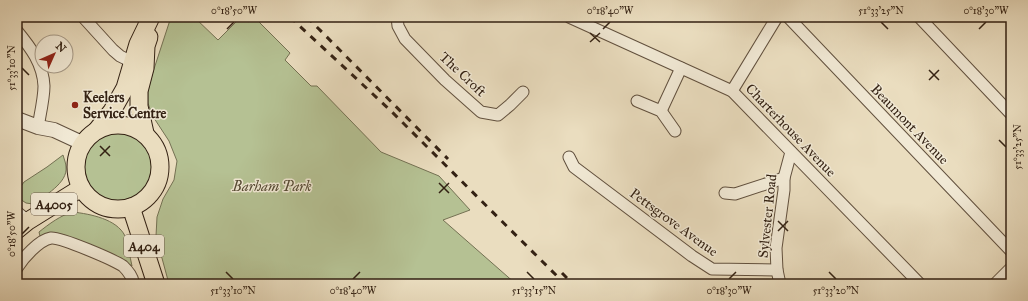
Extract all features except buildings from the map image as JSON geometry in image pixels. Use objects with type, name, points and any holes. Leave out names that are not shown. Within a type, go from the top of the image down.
[{"type":"main road","points":[[97,130],[112,111],[125,88],[138,44],[150,17]]},
{"type":"main road","points":[[145,133],[139,106],[139,91],[145,68],[146,46],[155,17]]},
{"type":"main road","points":[[113,125],[128,125],[145,133],[153,142],[159,154],[161,167],[156,187],[144,200],[132,207],[118,209],[99,204],[92,200],[81,188],[77,179],[77,156],[82,143],[88,136],[97,130],[113,125]]},
{"type":"main road","name":"A4005","points":[[21,221],[81,188]]},
{"type":"main road","name":"A404","points":[[132,207],[156,284]]},
{"type":"street","points":[[83,17],[113,50],[120,56],[132,62]]},
{"type":"street","name":"The Croft","points":[[397,17],[398,26],[405,39],[445,80],[480,112],[498,115],[523,92]]},
{"type":"street","name":"Charterhouse Avenue","points":[[569,17],[732,91],[920,284]]},
{"type":"street","points":[[732,91],[777,17]]},
{"type":"street","name":"Beaumont Avenue","points":[[788,17],[1011,251]]},
{"type":"street","points":[[919,17],[1011,114]]},
{"type":"street","points":[[17,32],[29,45],[41,67],[44,87],[38,126]]},
{"type":"street","points":[[661,111],[681,68]]},
{"type":"street","points":[[637,101],[661,111],[675,131]]},
{"type":"street","points":[[17,119],[54,130],[82,143]]},
{"type":"street","name":"Sylvester Road","points":[[780,284],[777,270],[776,248],[784,190],[784,178],[791,152]]},
{"type":"street","name":"Pettsgrove Avenue","points":[[569,157],[574,167],[692,256],[712,268],[777,270]]},
{"type":"street","points":[[725,192],[735,194],[784,178]]},
{"type":"street","points":[[17,268],[22,260],[41,242],[51,238],[60,239],[87,249],[121,265],[131,274],[134,284]]},
{"type":"street","points":[[995,284],[1011,268]]},
{"type":"green space","name":"Barham Park","points":[[171,17],[194,17],[218,40],[241,17],[248,22],[254,17],[290,53],[285,60],[311,86],[317,86],[381,152],[439,176],[470,210],[443,220],[516,284],[169,284],[156,236],[157,217],[163,199],[174,180],[177,161],[169,141],[152,115],[148,103],[148,91]]},
{"type":"green space","points":[[120,131],[140,137],[150,147],[156,167],[150,187],[140,197],[120,203],[100,197],[90,187],[84,167],[90,147],[100,137]]},
{"type":"green space","points":[[63,155],[66,173],[59,184],[33,204],[26,203],[17,197],[17,192],[24,182]]},
{"type":"green space","points":[[73,212],[102,218],[116,225],[125,236],[132,266],[121,259],[55,233],[48,233],[40,236],[39,232],[47,226]]},
{"type":"railway","points":[[290,17],[390,110],[565,284]]},
{"type":"railway","points":[[307,17],[448,159]]},
{"type":"railway","points":[[562,273],[573,284]]},
{"type":"place","name":"Keelers Service Centre","points":[[75,105]]}]
